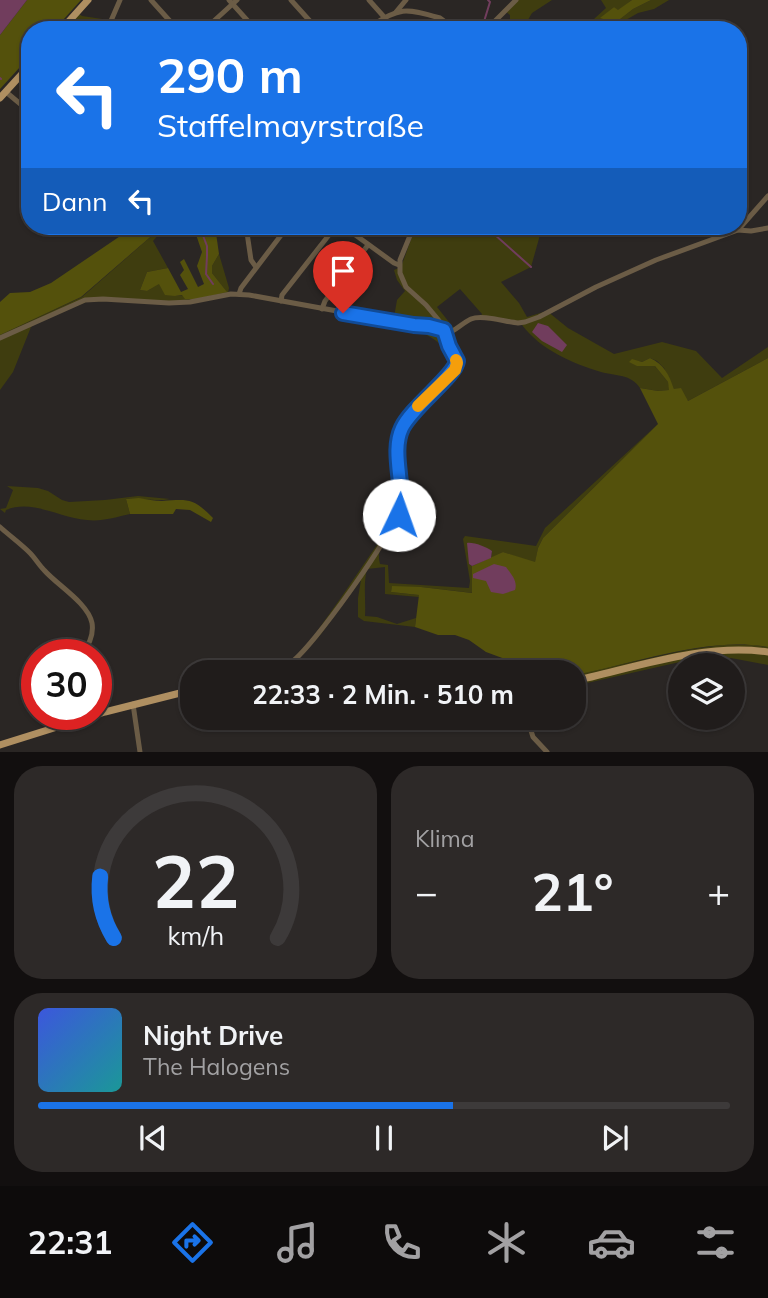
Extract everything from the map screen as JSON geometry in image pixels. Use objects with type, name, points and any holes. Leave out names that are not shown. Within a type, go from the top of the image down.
[{"type":"main road","points":[[69,21],[88,0]]},
{"type":"main road","points":[[3,95],[21,75]]},
{"type":"main road","points":[[586,678],[702,653],[741,649],[768,652]]},
{"type":"main road","points":[[112,710],[180,693]]},
{"type":"main road","points":[[0,745],[47,730]]},
{"type":"street","points":[[111,21],[120,0]]},
{"type":"street","points":[[151,0],[170,21]]},
{"type":"street","points":[[291,0],[310,21]]},
{"type":"street","points":[[369,0],[385,18]]},
{"type":"street","points":[[396,12],[406,0]]},
{"type":"street","points":[[495,21],[516,0]]},
{"type":"street","points":[[213,21],[233,1],[249,21]]},
{"type":"street","points":[[380,21],[396,12],[410,10],[444,21]]},
{"type":"street","points":[[3,95],[21,106]]},
{"type":"street","points":[[747,220],[768,196]]},
{"type":"street","points":[[747,231],[768,228]]},
{"type":"street","points":[[247,235],[251,260],[256,267]]},
{"type":"street","points":[[239,294],[280,235]]},
{"type":"street","points":[[281,301],[282,295],[329,235]]},
{"type":"street","points":[[356,235],[399,265]]},
{"type":"street","points":[[293,660],[309,644],[343,599],[393,526],[401,503],[398,449],[401,430],[418,406],[456,367],[457,361],[441,323],[426,304],[406,287],[401,278],[399,265],[411,235]]},
{"type":"street","points":[[0,338],[85,300],[182,303],[227,294],[429,326],[445,332],[454,331],[475,317],[510,322],[531,321],[613,279],[724,235]]},
{"type":"street","points":[[322,309],[368,244]]},
{"type":"street","points":[[429,326],[435,321],[435,316]]},
{"type":"street","points":[[0,527],[32,555],[45,572],[88,614],[92,623],[90,639]]},
{"type":"street","points":[[133,704],[140,752]]},
{"type":"street","points":[[531,730],[538,744],[547,752]]},
{"type":"shaded area","points":[[0,0],[27,0],[0,35]]},
{"type":"shaded area","points":[[27,0],[81,0],[62,21],[21,21],[21,66],[0,89],[0,35]]},
{"type":"shaded area","points":[[518,0],[552,0],[532,13],[527,21],[510,21],[510,15],[505,11]]},
{"type":"shaded area","points":[[601,0],[632,0],[618,11],[614,7],[601,18],[609,21],[592,21],[606,8]]},
{"type":"shaded area","points":[[632,0],[651,0],[618,21],[600,18],[614,7],[618,10]]},
{"type":"shaded area","points":[[651,0],[669,0],[654,9],[638,13],[624,21],[618,21]]},
{"type":"shaded area","points":[[79,14],[109,20],[109,21],[73,21]]},
{"type":"shaded area","points":[[122,235],[153,235],[81,297],[0,335],[0,302],[10,293],[30,292],[51,283]]},
{"type":"shaded area","points":[[153,235],[158,235],[153,241],[168,268],[147,272],[140,290],[147,291],[160,283],[175,296],[226,291],[212,273],[212,266],[219,254],[229,288],[228,293],[181,304],[86,302],[35,324],[31,327],[13,372],[0,390],[0,335],[82,297]]},
{"type":"shaded area","points":[[196,235],[216,235],[219,254],[212,266],[212,273],[227,292],[185,299],[182,295],[165,295],[159,284],[147,291],[140,290],[147,272],[168,268],[181,292],[188,289],[180,275],[184,270],[180,262],[184,259],[198,287],[204,284],[197,266],[202,252]]},
{"type":"shaded area","points":[[413,235],[540,235],[531,267],[501,282],[527,317],[547,311],[568,328],[614,354],[662,342],[696,351],[722,378],[768,347],[768,358],[688,401],[674,389],[664,368],[657,361],[650,358],[637,361],[637,366],[655,366],[668,382],[670,390],[640,388],[628,378],[568,360],[538,342],[522,325],[479,319],[482,314],[460,289],[437,307],[453,327],[451,345],[457,358],[458,371],[418,410],[402,437],[404,488],[401,518],[379,553],[380,564],[388,565],[389,583],[469,588],[463,539],[465,536],[536,546],[545,528],[658,424],[543,538],[535,563],[503,552],[491,558],[492,551],[471,543],[469,564],[472,566],[473,593],[421,587],[392,587],[391,592],[419,597],[385,594],[385,567],[367,569],[365,616],[397,624],[416,618],[415,627],[364,621],[358,617],[361,580],[321,634],[300,660],[297,660],[394,520],[399,502],[396,444],[399,429],[417,402],[454,365],[444,348],[430,337],[393,323],[397,300],[405,291],[394,270],[401,267]]},
{"type":"shaded area","points":[[538,323],[548,326],[567,345],[562,352],[532,332]]},
{"type":"shaded area","points":[[650,358],[655,360],[668,375],[674,389],[681,388],[688,401],[768,358],[768,647],[720,645],[695,648],[586,672],[586,660],[507,660],[486,652],[469,640],[455,635],[438,635],[415,627],[419,595],[391,592],[392,586],[472,593],[472,566],[503,552],[535,562],[543,538],[658,424],[640,388],[669,390],[668,382],[655,366],[637,366],[629,362],[632,359],[642,362]]},
{"type":"shaded area","points":[[7,486],[38,488],[69,502],[138,496],[170,499],[126,499],[130,514],[109,519],[77,519],[26,507],[16,507],[6,510],[5,513],[0,509],[6,508],[13,490]]},
{"type":"shaded area","points":[[126,499],[190,501],[213,518],[211,522],[190,510],[176,509],[173,514],[130,514]]},
{"type":"shaded area","points":[[467,543],[492,551],[491,558],[472,566],[469,564]]},
{"type":"shaded area","points":[[494,564],[506,567],[515,581],[515,590],[503,594],[491,592],[486,581],[473,578],[473,574]]},
{"type":"shaded area","points":[[722,645],[768,647],[768,665],[745,661],[745,653],[673,653]]},
{"type":"shaded area","points":[[668,654],[668,665],[586,683],[586,672]]},
{"type":"waterway","points":[[484,21],[490,2],[488,0]]},
{"type":"waterway","points":[[203,235],[207,246],[206,274],[213,284]]},
{"type":"waterway","points":[[495,235],[531,267]]},
{"type":"slow traffic","points":[[418,406],[455,370],[456,360]]},
{"type":"route","points":[[343,313],[440,328],[444,330],[457,361],[455,370],[418,406],[401,430],[398,441],[402,497],[399,515]]}]
